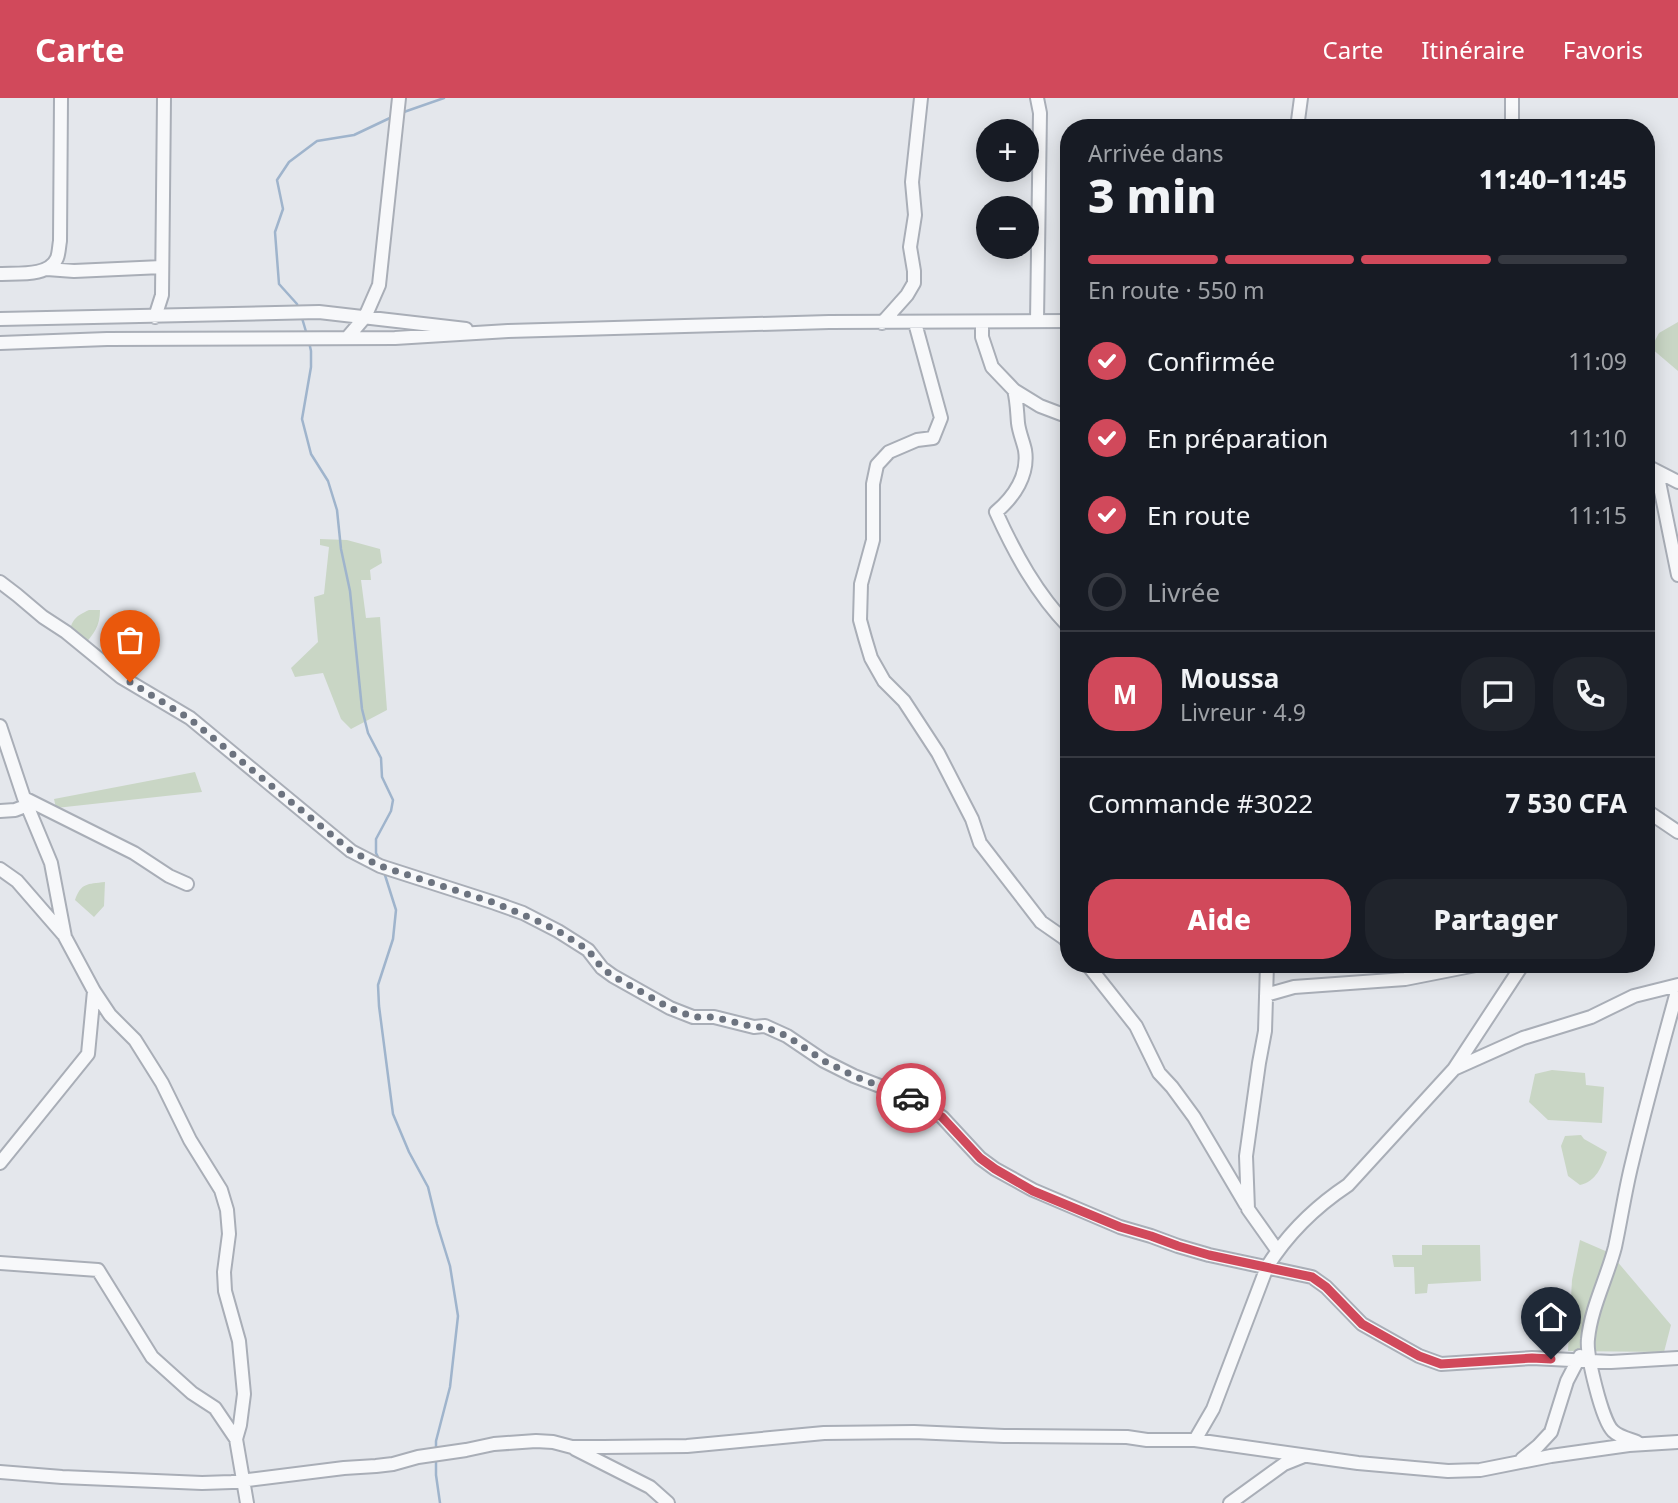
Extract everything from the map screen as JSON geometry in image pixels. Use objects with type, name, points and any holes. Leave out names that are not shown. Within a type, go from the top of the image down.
[{"type":"street","points":[[47,269],[56,261],[60,241],[61,98]]},
{"type":"street","points":[[155,317],[162,295],[164,98]]},
{"type":"street","points":[[347,338],[365,317],[379,285],[399,98]]},
{"type":"street","points":[[882,323],[914,283],[910,247],[915,215],[912,182],[921,98]]},
{"type":"street","points":[[1037,98],[1040,113],[1037,321]]},
{"type":"street","points":[[1298,119],[1301,98]]},
{"type":"street","points":[[1512,98],[1512,119]]},
{"type":"street","points":[[0,274],[47,269],[74,271],[162,267]]},
{"type":"street","points":[[0,319],[319,312],[497,332]]},
{"type":"street","points":[[0,343],[107,339],[420,337],[724,324],[1060,321]]},
{"type":"street","points":[[982,322],[982,337],[992,367],[1014,390],[1040,406],[1060,414]]},
{"type":"street","points":[[915,323],[941,418],[933,438],[917,440],[889,452],[877,465],[873,484],[873,540],[862,584],[860,620],[870,658],[884,681],[904,701],[938,753],[972,819],[980,844],[1041,922],[1060,935]]},
{"type":"street","points":[[1014,390],[1018,425],[1026,453],[1025,470],[1018,487],[996,512],[1015,554],[1044,598],[1060,616]]},
{"type":"street","points":[[1655,470],[1678,482]]},
{"type":"street","points":[[1655,481],[1678,575]]},
{"type":"street","points":[[0,582],[121,677],[190,719],[351,851],[380,866],[495,903],[558,931],[588,950],[602,968],[613,976],[670,1008],[693,1017],[714,1017],[754,1027],[765,1027],[787,1036],[824,1061],[911,1098],[942,1117],[980,1158],[1033,1191],[1120,1227],[1209,1255],[1312,1277],[1326,1287],[1362,1324],[1429,1361],[1441,1364],[1532,1358],[1611,1362],[1678,1358]]},
{"type":"street","points":[[0,726],[51,863],[65,937]]},
{"type":"street","points":[[0,811],[15,810],[26,801]]},
{"type":"street","points":[[26,801],[134,853],[169,876],[187,884]]},
{"type":"street","points":[[1655,817],[1678,832]]},
{"type":"street","points":[[0,869],[17,881],[65,937],[94,991],[110,1015],[135,1040],[162,1083],[190,1140],[221,1190],[227,1210],[229,1234],[223,1272],[225,1290],[239,1341],[244,1394],[236,1439]]},
{"type":"street","points":[[1094,973],[1136,1026],[1159,1073],[1194,1117],[1248,1209],[1277,1250]]},
{"type":"street","points":[[1248,1209],[1246,1156],[1265,1031],[1267,973]]},
{"type":"street","points":[[1266,995],[1294,986],[1405,979],[1435,973]]},
{"type":"street","points":[[1195,1440],[1213,1409],[1267,1267],[1277,1250],[1296,1227],[1327,1199],[1348,1185],[1454,1069],[1517,973]]},
{"type":"street","points":[[1454,1069],[1523,1038],[1591,1017],[1634,996],[1678,986],[1650,1087],[1614,1250],[1593,1318],[1584,1360],[1565,1387],[1551,1432],[1516,1463]]},
{"type":"street","points":[[0,1163],[88,1054],[94,991]]},
{"type":"street","points":[[0,1263],[98,1270],[152,1357],[215,1408],[236,1439],[247,1503]]},
{"type":"street","points":[[1584,1360],[1607,1423],[1622,1437],[1644,1444]]},
{"type":"street","points":[[572,1447],[687,1446],[824,1433],[914,1432],[1127,1437],[1147,1440],[1195,1440],[1358,1463],[1448,1471],[1479,1470],[1551,1456],[1678,1442]]},
{"type":"street","points":[[0,1472],[202,1483],[384,1465],[494,1444],[553,1441],[572,1447],[650,1487],[668,1503]]},
{"type":"street","points":[[1230,1503],[1284,1464],[1304,1456]]},
{"type":"green space","points":[[1678,322],[1678,371],[1655,351],[1655,340],[1659,333]]},
{"type":"green space","points":[[320,539],[347,540],[380,549],[382,563],[370,570],[371,580],[361,580],[366,618],[380,617],[387,710],[351,729],[341,719],[323,673],[295,677],[291,668],[318,642],[314,597],[324,594],[329,547],[320,545]]},
{"type":"green space","points":[[89,610],[100,610],[99,621],[83,646],[69,634],[75,619]]},
{"type":"green space","points":[[195,772],[202,792],[56,808],[54,799]]},
{"type":"green space","points":[[105,882],[104,906],[94,917],[75,900],[86,885]]},
{"type":"green space","points":[[1552,1070],[1585,1073],[1586,1085],[1604,1087],[1602,1123],[1548,1120],[1529,1102],[1535,1074]]},
{"type":"green space","points":[[1581,1135],[1607,1152],[1594,1177],[1580,1185],[1568,1176],[1561,1146],[1565,1136]]},
{"type":"green space","points":[[1580,1240],[1610,1253],[1671,1325],[1664,1352],[1568,1351],[1572,1280]]},
{"type":"green space","points":[[1422,1245],[1480,1245],[1481,1281],[1428,1284],[1427,1293],[1415,1294],[1414,1267],[1394,1267],[1392,1255],[1422,1255]]},
{"type":"waterway","points":[[401,113],[444,98]]},
{"type":"waterway","points":[[298,309],[297,304],[279,284],[275,232],[283,209],[277,180],[289,162],[317,141],[354,135],[392,117]]},
{"type":"waterway","points":[[302,318],[307,335]]},
{"type":"waterway","points":[[309,342],[311,367],[302,419],[311,454],[328,481],[337,510],[341,549],[350,591],[362,709],[368,733],[381,758],[382,777],[393,800],[391,811],[376,839],[379,859]]},
{"type":"waterway","points":[[384,872],[396,910],[393,939],[378,985],[393,1114],[428,1187],[450,1266],[458,1316],[450,1387],[436,1441],[436,1451]]},
{"type":"waterway","points":[[436,1458],[440,1503]]},
{"type":"way so far","points":[[130,682],[190,719],[351,851],[380,866],[495,903],[540,922],[588,950],[602,968],[613,976],[681,1013],[765,1027],[787,1036],[824,1061],[854,1076],[911,1098]]},
{"type":"route","points":[[911,1098],[942,1117],[980,1158],[1033,1191],[1120,1227],[1178,1246],[1312,1277],[1326,1287],[1362,1324],[1429,1361],[1441,1364],[1551,1359]]}]
